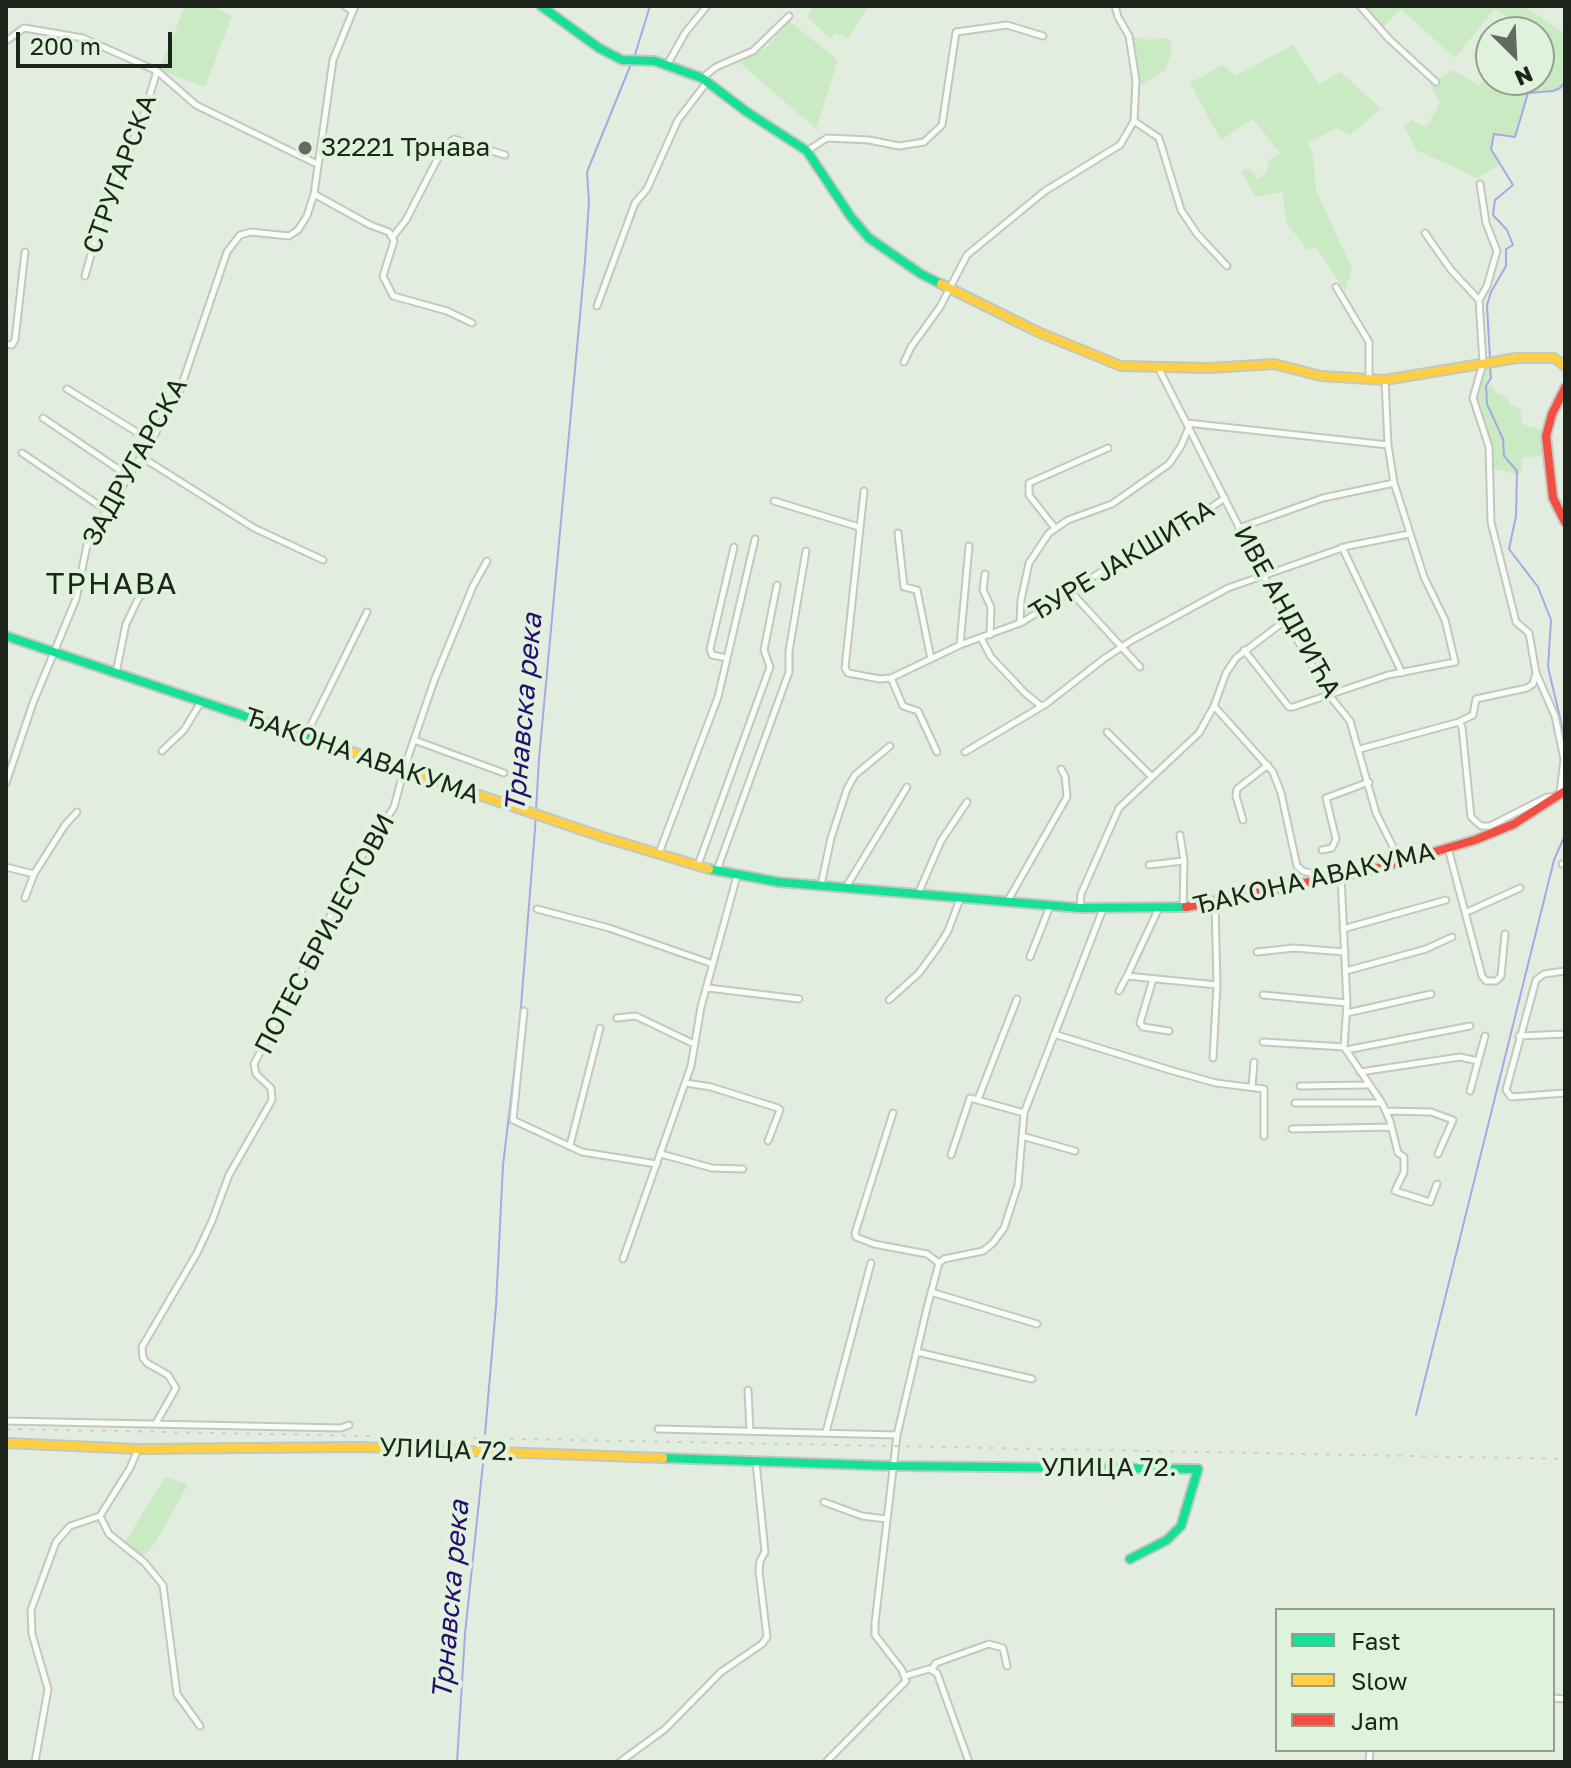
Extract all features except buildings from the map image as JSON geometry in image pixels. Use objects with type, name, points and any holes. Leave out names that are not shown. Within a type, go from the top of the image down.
[{"type":"street","points":[[345,6],[353,8]]},
{"type":"street","points":[[541,6],[599,48],[632,62],[655,61],[704,80],[807,151],[851,217],[869,238],[921,274],[1038,332],[1121,366],[1209,368],[1274,364],[1321,376],[1385,380],[1517,358],[1554,358],[1565,366]]},
{"type":"street","points":[[667,65],[685,33],[707,6]]},
{"type":"street","points":[[904,362],[940,307],[967,255],[1045,191],[1120,145],[1134,121],[1136,81],[1129,36],[1115,6]]},
{"type":"street","points":[[1360,6],[1389,39],[1436,82]]},
{"type":"street","name":"ЗАДРУГАРСКА","points":[[6,783],[33,703],[76,599],[88,540],[180,390],[232,242],[240,235],[251,232],[289,236],[298,230],[307,216],[314,194],[333,60],[353,8]]},
{"type":"street","points":[[597,306],[635,203],[647,189],[678,120],[704,80],[716,67],[753,51],[789,16]]},
{"type":"street","points":[[807,151],[827,138],[869,140],[899,146],[924,142],[942,125],[956,32],[1007,25],[1043,36]]},
{"type":"street","points":[[6,41],[24,28],[75,35],[157,71],[196,105],[317,164]]},
{"type":"street","name":"СТРУГАРСКА","points":[[85,276],[102,216],[144,114],[157,71]]},
{"type":"street","points":[[1134,121],[1159,138],[1181,210],[1197,234],[1227,266]]},
{"type":"street","points":[[392,238],[406,220],[439,156],[451,141],[454,139],[505,155]]},
{"type":"street","points":[[1459,722],[1471,817],[1481,826],[1490,826],[1561,793],[1564,759],[1555,716],[1536,673],[1529,633],[1516,622],[1491,522],[1489,447],[1473,398],[1483,363],[1479,300],[1487,286],[1497,251],[1486,223],[1480,184]]},
{"type":"street","points":[[314,194],[389,232],[394,241],[383,276],[393,296],[447,311],[472,323]]},
{"type":"street","points":[[1425,233],[1451,270],[1479,300]]},
{"type":"street","points":[[6,344],[12,345],[15,340],[25,252]]},
{"type":"street","points":[[1336,287],[1369,342],[1369,379]]},
{"type":"street","name":"ИВЕ АНДРИЋА","points":[[1158,367],[1286,620],[1329,695],[1350,721],[1376,813],[1401,862]]},
{"type":"street","points":[[1244,650],[1289,707],[1402,673],[1455,662],[1445,620],[1424,577],[1394,483],[1388,445],[1385,380]]},
{"type":"street","points":[[1565,388],[1552,414],[1546,436],[1553,498],[1565,522]]},
{"type":"street","points":[[67,389],[151,441]]},
{"type":"street","points":[[43,418],[127,475]]},
{"type":"street","points":[[1020,623],[1021,600],[1029,563],[1054,527],[1112,504],[1169,464],[1188,425],[1388,445]]},
{"type":"street","points":[[1054,527],[1029,495],[1029,483],[1108,448]]},
{"type":"street","points":[[22,453],[106,510]]},
{"type":"street","points":[[140,456],[254,528],[323,560]]},
{"type":"street","points":[[1239,528],[1323,498],[1394,483]]},
{"type":"street","points":[[864,491],[845,668],[848,673],[891,678],[903,706],[918,711],[937,752]]},
{"type":"street","name":"ЂУРЕ ЈАКШИЋА","points":[[891,678],[960,645],[1020,623],[1225,498]]},
{"type":"street","points":[[774,501],[859,527]]},
{"type":"street","points":[[898,533],[904,587],[917,590],[931,659]]},
{"type":"street","points":[[965,752],[1046,704],[1122,647],[1194,605],[1263,574],[1342,547],[1409,534]]},
{"type":"street","points":[[658,854],[712,716],[755,539]]},
{"type":"street","points":[[960,645],[969,546]]},
{"type":"street","points":[[727,658],[712,655],[710,649],[734,547]]},
{"type":"street","points":[[1342,547],[1402,673]]},
{"type":"street","points":[[717,871],[789,672],[789,651],[806,551]]},
{"type":"street","points":[[404,771],[434,681],[473,586],[487,561]]},
{"type":"street","points":[[985,574],[983,590],[991,607],[990,635]]},
{"type":"street","points":[[116,673],[126,624],[138,599],[151,584]]},
{"type":"street","points":[[698,866],[770,667],[764,650],[777,585]]},
{"type":"street","points":[[1071,592],[1140,667]]},
{"type":"street","points":[[305,738],[367,612]]},
{"type":"street","points":[[1080,908],[1081,894],[1115,814],[1199,733],[1214,706],[1226,673],[1244,650],[1286,620]]},
{"type":"street","name":"ЂАКОНА АВАКУМА","points":[[6,636],[658,854],[737,876],[845,888],[1080,908],[1183,908],[1341,876],[1448,848],[1514,824],[1561,793]]},
{"type":"street","points":[[981,638],[991,657],[1041,706]]},
{"type":"street","points":[[1360,749],[1459,722],[1473,715],[1476,699],[1527,688],[1533,684],[1536,673]]},
{"type":"street","points":[[162,751],[184,730],[201,701]]},
{"type":"street","points":[[1214,706],[1268,765],[1281,793],[1297,866],[1323,880]]},
{"type":"street","points":[[1107,732],[1152,777]]},
{"type":"street","points":[[414,740],[504,773]]},
{"type":"street","points":[[821,885],[831,838],[847,789],[855,775],[890,746]]},
{"type":"street","points":[[1243,820],[1237,789],[1268,765]]},
{"type":"street","points":[[1006,903],[1067,797],[1065,776],[1061,769]]},
{"type":"street","name":"ПОТЕС БРИЈЕСТОВИ","points":[[156,1423],[176,1388],[168,1375],[147,1363],[141,1353],[142,1347],[197,1253],[229,1175],[272,1100],[271,1088],[256,1074],[254,1064],[358,862],[388,820],[404,771]]},
{"type":"street","points":[[1322,850],[1332,848],[1336,839],[1326,798],[1369,782]]},
{"type":"street","points":[[845,888],[907,787]]},
{"type":"street","points":[[917,895],[941,841],[967,802]]},
{"type":"street","points":[[25,898],[34,874],[65,825],[77,812]]},
{"type":"street","points":[[1180,835],[1184,861],[1183,908]]},
{"type":"street","points":[[1448,848],[1482,976],[1486,981],[1496,981],[1501,976],[1505,934]]},
{"type":"street","points":[[1149,865],[1184,861]]},
{"type":"street","points":[[6,867],[34,874]]},
{"type":"street","points":[[623,1259],[686,1083],[737,876]]},
{"type":"street","points":[[1341,876],[1347,1003],[1345,1049],[1382,1103],[1398,1153],[1404,1157],[1405,1163],[1395,1191],[1430,1202],[1437,1184]]},
{"type":"street","points":[[1467,912],[1520,888]]},
{"type":"street","points":[[889,1000],[919,973],[931,956],[948,931],[960,899]]},
{"type":"street","points":[[1343,929],[1446,900]]},
{"type":"street","points":[[1213,1058],[1217,985],[1215,903]]},
{"type":"street","points":[[1030,957],[1050,906]]},
{"type":"street","points":[[537,909],[609,928],[713,964]]},
{"type":"street","points":[[826,1762],[903,1686],[905,1676],[875,1635],[897,1435],[931,1292],[939,1263],[944,1259],[983,1251],[1004,1228],[1018,1185],[1024,1113],[1103,909]]},
{"type":"street","points":[[1119,991],[1158,910]]},
{"type":"street","points":[[1346,971],[1426,949],[1452,937]]},
{"type":"street","points":[[1257,952],[1294,948],[1345,952]]},
{"type":"street","points":[[1565,971],[1544,974],[1536,980],[1507,1079],[1507,1095],[1565,1093]]},
{"type":"street","points":[[1127,976],[1217,985]]},
{"type":"street","points":[[1153,979],[1140,1023],[1143,1027],[1169,1031]]},
{"type":"street","points":[[708,988],[799,999]]},
{"type":"street","points":[[1347,1013],[1431,994]]},
{"type":"street","points":[[1263,995],[1347,1003]]},
{"type":"street","points":[[978,1099],[1017,999]]},
{"type":"street","points":[[524,1011],[513,1120],[597,1155],[657,1164]]},
{"type":"street","points":[[617,1018],[636,1016],[694,1044]]},
{"type":"street","points":[[1263,1042],[1345,1049],[1470,1026]]},
{"type":"street","points":[[570,1145],[600,1028]]},
{"type":"street","points":[[1054,1034],[1216,1083],[1264,1089],[1264,1136]]},
{"type":"street","points":[[1519,1036],[1565,1034]]},
{"type":"street","points":[[1470,1091],[1485,1036]]},
{"type":"street","points":[[1360,1072],[1460,1057],[1478,1061]]},
{"type":"street","points":[[1252,1087],[1254,1062]]},
{"type":"street","points":[[686,1083],[711,1087],[778,1108],[780,1110],[768,1141]]},
{"type":"street","points":[[1300,1086],[1367,1085]]},
{"type":"street","points":[[951,1155],[970,1098],[1024,1113]]},
{"type":"street","points":[[1295,1103],[1382,1103]]},
{"type":"street","points":[[1386,1111],[1431,1112],[1453,1120],[1438,1154]]},
{"type":"street","points":[[893,1113],[856,1237],[874,1244],[927,1254],[939,1263]]},
{"type":"street","points":[[1292,1129],[1391,1127]]},
{"type":"street","points":[[1022,1136],[1075,1151]]},
{"type":"street","points":[[661,1154],[712,1168],[743,1169]]},
{"type":"street","points":[[826,1432],[871,1263]]},
{"type":"street","points":[[931,1292],[1037,1324]]},
{"type":"street","points":[[917,1352],[1032,1379]]},
{"type":"street","points":[[748,1390],[750,1430]]},
{"type":"street","points":[[6,1421],[341,1428],[349,1425]]},
{"type":"street","points":[[658,1429],[897,1435]]},
{"type":"street","name":"УЛИЦА 72.","points":[[6,1443],[138,1449],[361,1447],[893,1466],[1198,1469],[1181,1526],[1167,1540],[1130,1559]]},
{"type":"street","points":[[35,1762],[48,1689],[29,1616],[56,1542],[70,1526],[100,1516],[130,1468],[138,1449]]},
{"type":"street","points":[[620,1762],[665,1729],[721,1672],[762,1644],[767,1637],[759,1571],[765,1552],[756,1462]]},
{"type":"street","points":[[824,1502],[855,1514],[886,1519]]},
{"type":"street","points":[[100,1516],[109,1534],[144,1562],[163,1585],[177,1694],[200,1726]]},
{"type":"street","points":[[905,1676],[932,1669],[936,1663],[989,1644],[1003,1648],[1007,1666]]},
{"type":"street","points":[[932,1669],[940,1681],[969,1762]]},
{"type":"green space","points":[[185,6],[210,6],[232,16],[205,87],[159,70]]},
{"type":"green space","points":[[814,6],[868,6],[848,39],[837,33],[830,38],[807,17]]},
{"type":"green space","points":[[1360,6],[1524,6],[1539,16],[1506,16],[1494,9],[1488,16],[1475,16],[1475,33],[1455,58],[1401,9],[1380,30]]},
{"type":"green space","points":[[789,21],[838,60],[816,129],[740,63],[768,46]]},
{"type":"green space","points":[[1555,27],[1563,32],[1565,30],[1565,82],[1555,90]]},
{"type":"green space","points":[[1129,36],[1151,40],[1166,38],[1171,43],[1165,70],[1142,85],[1136,81]]},
{"type":"green space","points":[[1293,45],[1319,84],[1341,72],[1381,109],[1350,135],[1337,128],[1308,143],[1313,156],[1316,190],[1352,269],[1345,291],[1316,247],[1308,250],[1286,223],[1283,192],[1256,197],[1241,172],[1250,168],[1258,179],[1266,172],[1270,159],[1280,153],[1253,119],[1221,140],[1190,83],[1223,65],[1235,76]]},
{"type":"green space","points":[[1452,70],[1475,83],[1475,96],[1527,96],[1515,137],[1494,134],[1491,149],[1499,165],[1477,178],[1416,150],[1404,126],[1413,119],[1426,127],[1440,103],[1429,82],[1436,82]]},
{"type":"green space","points":[[1483,363],[1490,366],[1491,378],[1486,386],[1492,386],[1494,392],[1508,398],[1510,405],[1521,409],[1522,424],[1547,432],[1546,455],[1522,458],[1522,470],[1518,475],[1490,468],[1489,447],[1473,398]]},
{"type":"green space","points":[[165,1477],[188,1484],[156,1542],[144,1556],[125,1542]]},
{"type":"waterway","name":"Трнавска река","points":[[634,58],[650,6]]},
{"type":"waterway","name":"Трнавска река","points":[[536,810],[585,261],[589,202],[587,172],[631,64]]},
{"type":"waterway","points":[[1490,359],[1487,305],[1506,266],[1506,249],[1513,245],[1507,230],[1493,215],[1495,200],[1513,185],[1491,149],[1494,134],[1515,137],[1528,93],[1553,91],[1565,82]]},
{"type":"waterway","points":[[1490,366],[1491,378],[1486,386],[1487,404],[1503,439],[1504,456],[1517,471],[1516,516],[1509,549],[1538,587],[1551,620],[1548,667],[1565,739]]},
{"type":"waterway","name":"Трнавска река","points":[[485,1434],[496,1306],[503,1165],[519,1032],[536,816]]},
{"type":"waterway","points":[[1416,1415],[1554,860],[1565,835]]},
{"type":"waterway","name":"Трнавска река","points":[[457,1762],[465,1634],[484,1454]]},
{"type":"railway","points":[[6,1429],[1565,1459]]},
{"type":"traffic: fast","points":[[541,6],[599,48],[622,60],[655,61],[702,78],[807,151],[851,217],[869,238],[941,284]]},
{"type":"traffic: fast","points":[[6,636],[352,752]]},
{"type":"traffic: fast","points":[[709,869],[778,882],[1080,908],[1186,907]]},
{"type":"traffic: fast","points":[[663,1458],[893,1466],[1198,1469],[1181,1526],[1167,1540],[1130,1559]]},
{"type":"traffic: slow","points":[[941,284],[1038,332],[1121,366],[1209,368],[1274,364],[1321,376],[1385,380],[1517,358],[1554,358],[1565,366]]},
{"type":"traffic: slow","points":[[352,752],[603,837],[709,869]]},
{"type":"traffic: slow","points":[[6,1443],[138,1449],[361,1447],[663,1458]]},
{"type":"traffic: jam","points":[[1565,388],[1552,414],[1546,436],[1553,498],[1565,522]]},
{"type":"traffic: jam","points":[[1186,907],[1379,868],[1475,840],[1514,824],[1565,791]]},
{"type":"place","name":"32221 Трнава","points":[[305,148]]},
{"type":"district","name":"ТРНАВА","points":[[112,584]]}]
